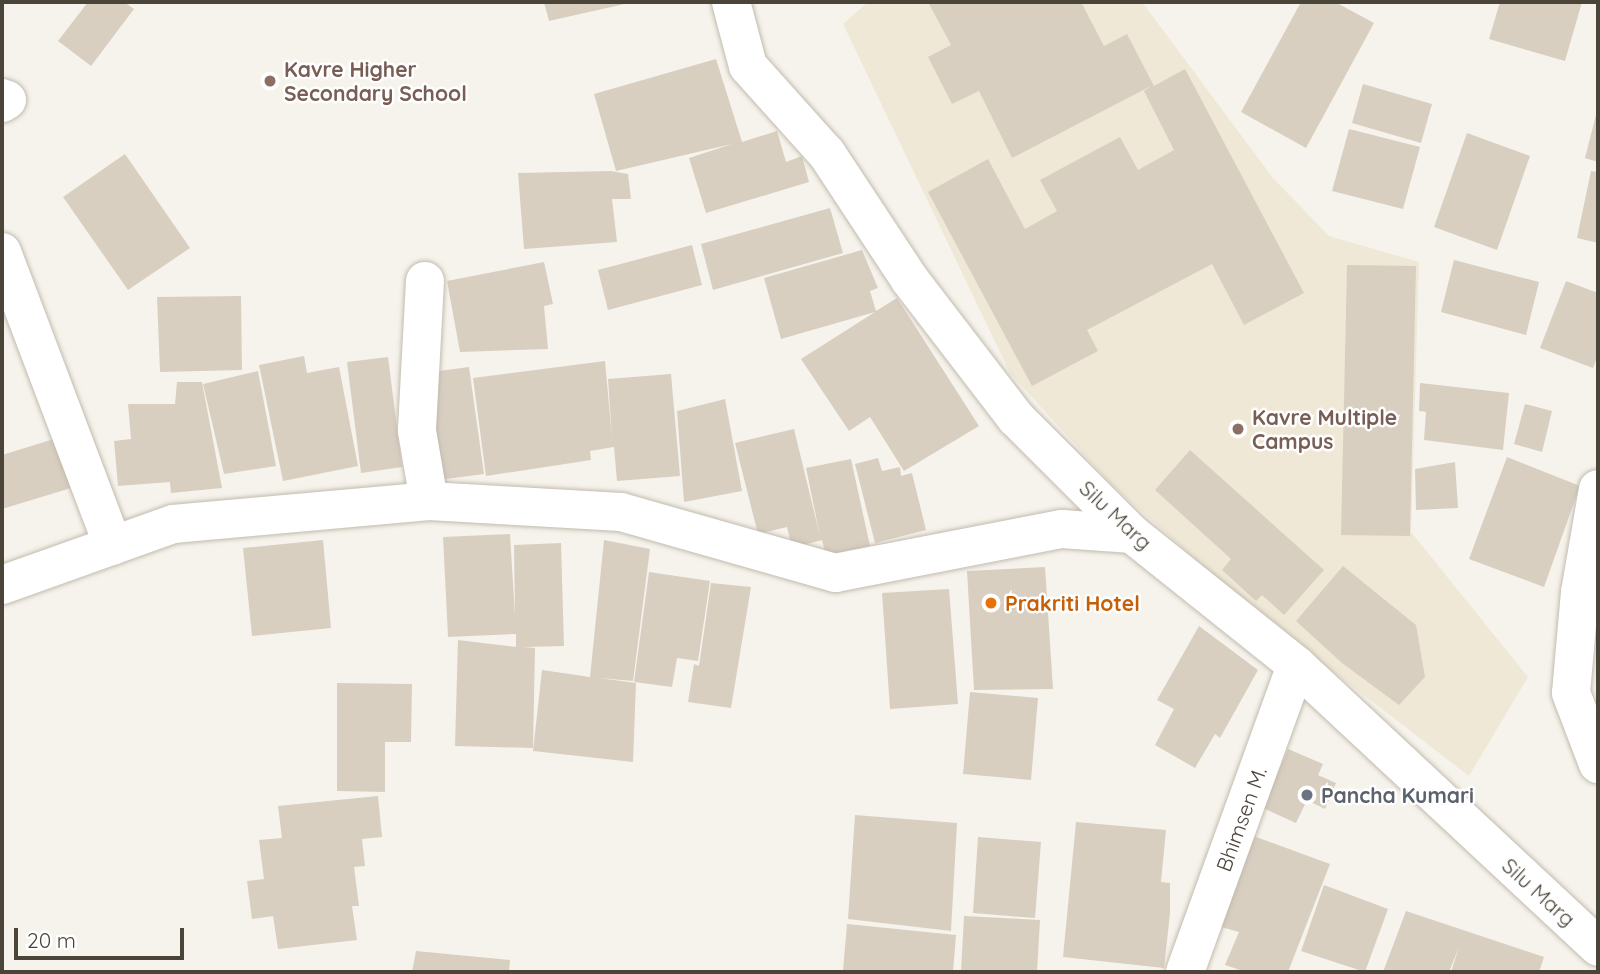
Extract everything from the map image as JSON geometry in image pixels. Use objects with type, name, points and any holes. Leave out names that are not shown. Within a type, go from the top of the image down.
[{"type":"street","name":"Silu Marg","points":[[731,2],[748,66],[827,154],[910,280],[1016,418],[1132,534],[1296,665],[1597,940]]},
{"type":"street","points":[[2,252],[113,546]]},
{"type":"street","points":[[425,281],[417,431],[429,501]]},
{"type":"street","points":[[1598,489],[1580,592],[1571,693],[1598,764]]},
{"type":"street","points":[[2,585],[173,524],[429,501],[621,512],[835,573],[1062,529],[1132,534]]},
{"type":"street","name":"Bhimsen M.","points":[[1185,972],[1296,665]]},
{"type":"shaded area","name":"Kavre Multiple Campus","points":[[868,2],[1142,2],[1273,178],[1329,236],[1419,262],[1411,532],[1528,677],[1469,776],[1248,606],[1112,485],[1010,373],[843,24]]},
{"type":"building","points":[[88,2],[124,2],[134,9],[91,66],[58,41]]},
{"type":"building","points":[[544,2],[629,2],[629,3],[549,21]]},
{"type":"building","points":[[928,2],[1081,2],[1104,46],[1127,34],[1154,86],[1185,69],[1304,293],[1244,325],[1212,264],[1087,330],[1098,351],[1032,386],[928,192],[988,159],[1025,229],[1057,211],[1040,180],[1120,137],[1138,170],[1174,150],[1144,91],[1151,86],[1012,158],[979,91],[952,104],[928,57],[951,45]]},
{"type":"building","points":[[1301,2],[1335,2],[1374,23],[1306,148],[1241,112]]},
{"type":"building","points":[[1500,2],[1582,2],[1565,61],[1489,39]]},
{"type":"building","points":[[716,59],[742,142],[777,131],[786,162],[802,156],[809,182],[706,213],[689,158],[732,144],[616,171],[594,94]]},
{"type":"building","points":[[1363,84],[1432,104],[1421,143],[1352,123]]},
{"type":"building","points":[[1598,111],[1598,162],[1585,158]]},
{"type":"building","points":[[1349,129],[1420,147],[1403,209],[1332,191]]},
{"type":"building","points":[[1467,133],[1530,156],[1497,250],[1434,227]]},
{"type":"building","points":[[125,154],[190,248],[128,290],[63,197]]},
{"type":"building","points":[[611,171],[628,174],[631,199],[612,199],[617,242],[524,249],[518,173]]},
{"type":"building","points":[[1591,171],[1598,172],[1598,243],[1577,238]]},
{"type":"building","points":[[830,208],[843,253],[713,290],[701,244]]},
{"type":"building","points":[[692,245],[702,285],[608,310],[598,270]]},
{"type":"building","points":[[862,250],[878,288],[870,291],[876,311],[897,298],[979,426],[904,471],[870,417],[849,431],[801,359],[875,312],[781,339],[764,278]]},
{"type":"building","points":[[1454,260],[1539,282],[1526,335],[1441,312]]},
{"type":"building","points":[[544,262],[553,304],[544,306],[548,349],[460,352],[447,281]]},
{"type":"building","points":[[1347,265],[1416,266],[1410,536],[1341,535]]},
{"type":"building","points":[[1566,281],[1598,293],[1598,355],[1593,368],[1540,348]]},
{"type":"building","points":[[241,296],[242,370],[160,372],[157,297]]},
{"type":"building","points":[[304,356],[307,373],[339,367],[358,466],[283,481],[259,365]]},
{"type":"building","points":[[388,357],[402,467],[361,473],[347,362]]},
{"type":"building","points":[[605,361],[612,438],[608,379],[671,374],[680,476],[617,481],[614,447],[590,451],[591,460],[486,476],[473,378]]},
{"type":"building","points":[[469,367],[484,474],[438,480],[424,373]]},
{"type":"building","points":[[258,371],[276,466],[224,474],[203,384]]},
{"type":"building","points":[[177,382],[202,382],[222,488],[171,493],[170,482],[118,486],[114,441],[131,439],[128,404],[175,404]]},
{"type":"building","points":[[1420,383],[1509,393],[1503,450],[1424,440],[1426,412],[1419,411]]},
{"type":"building","points":[[725,399],[742,491],[684,502],[677,411]]},
{"type":"building","points":[[1525,404],[1552,411],[1542,452],[1514,444]]},
{"type":"building","points":[[794,429],[820,536],[806,468],[851,459],[870,546],[826,555],[822,540],[792,548],[787,527],[758,534],[735,443]]},
{"type":"building","points":[[67,435],[81,485],[2,509],[2,455]]},
{"type":"building","points":[[1190,450],[1324,570],[1284,615],[1262,595],[1256,601],[1222,570],[1231,559],[1155,490]]},
{"type":"building","points":[[1507,457],[1580,486],[1544,587],[1469,559]]},
{"type":"building","points":[[878,458],[882,471],[900,467],[901,476],[912,473],[926,530],[875,543],[855,464]]},
{"type":"building","points":[[1455,462],[1458,508],[1416,510],[1415,469]]},
{"type":"building","points":[[510,534],[515,616],[514,545],[561,543],[564,646],[524,647],[535,648],[533,748],[455,746],[458,640],[516,647],[516,634],[448,637],[443,537]]},
{"type":"building","points":[[323,540],[331,628],[252,636],[243,548]]},
{"type":"building","points":[[604,540],[650,549],[633,681],[599,678],[636,683],[633,762],[533,751],[542,670],[590,677]]},
{"type":"building","points":[[1343,566],[1416,625],[1425,677],[1399,705],[1342,663],[1296,621]]},
{"type":"building","points":[[1045,567],[1053,689],[974,690],[967,571]]},
{"type":"building","points":[[649,572],[710,581],[698,661],[677,658],[672,687],[634,682]]},
{"type":"building","points":[[711,583],[751,587],[731,708],[688,702],[694,664],[699,666]]},
{"type":"building","points":[[949,589],[958,704],[890,709],[882,593]]},
{"type":"building","points":[[1199,626],[1258,670],[1220,738],[1215,734],[1195,768],[1155,745],[1174,709],[1157,700]]},
{"type":"building","points":[[337,683],[412,684],[411,742],[385,742],[385,792],[337,791]]},
{"type":"building","points":[[970,692],[1038,698],[1031,780],[963,774]]},
{"type":"building","points":[[1288,749],[1323,764],[1318,775],[1336,783],[1325,809],[1307,800],[1296,823],[1263,808]]},
{"type":"building","points":[[378,796],[382,837],[362,839],[365,866],[354,867],[359,906],[352,906],[357,940],[278,949],[273,916],[252,919],[247,881],[264,879],[259,840],[282,838],[278,806]]},
{"type":"building","points":[[855,815],[957,823],[951,931],[848,919]]},
{"type":"building","points":[[1076,822],[1166,830],[1161,882],[1170,883],[1170,913],[1164,968],[1063,957]]},
{"type":"building","points":[[1245,833],[1330,864],[1288,972],[1246,972],[1225,965],[1239,932],[1211,924]]},
{"type":"building","points":[[978,837],[1041,842],[1035,918],[973,913]]},
{"type":"building","points":[[1324,885],[1388,909],[1365,972],[1301,951]]},
{"type":"building","points":[[1406,911],[1544,957],[1539,972],[1451,972],[1459,947],[1449,972],[1383,972]]},
{"type":"building","points":[[964,916],[1040,920],[1037,972],[961,971]]},
{"type":"building","points":[[847,924],[956,935],[953,972],[843,970]]},
{"type":"building","points":[[416,951],[510,960],[509,972],[412,972]]},
{"type":"place","name":"Kavre Higher Secondary School","points":[[270,81]]},
{"type":"place","name":"Kavre Multiple Campus","points":[[1238,429]]},
{"type":"place","name":"Prakriti Hotel","points":[[991,603]]},
{"type":"place","name":"Pancha Kumari","points":[[1307,795]]}]
